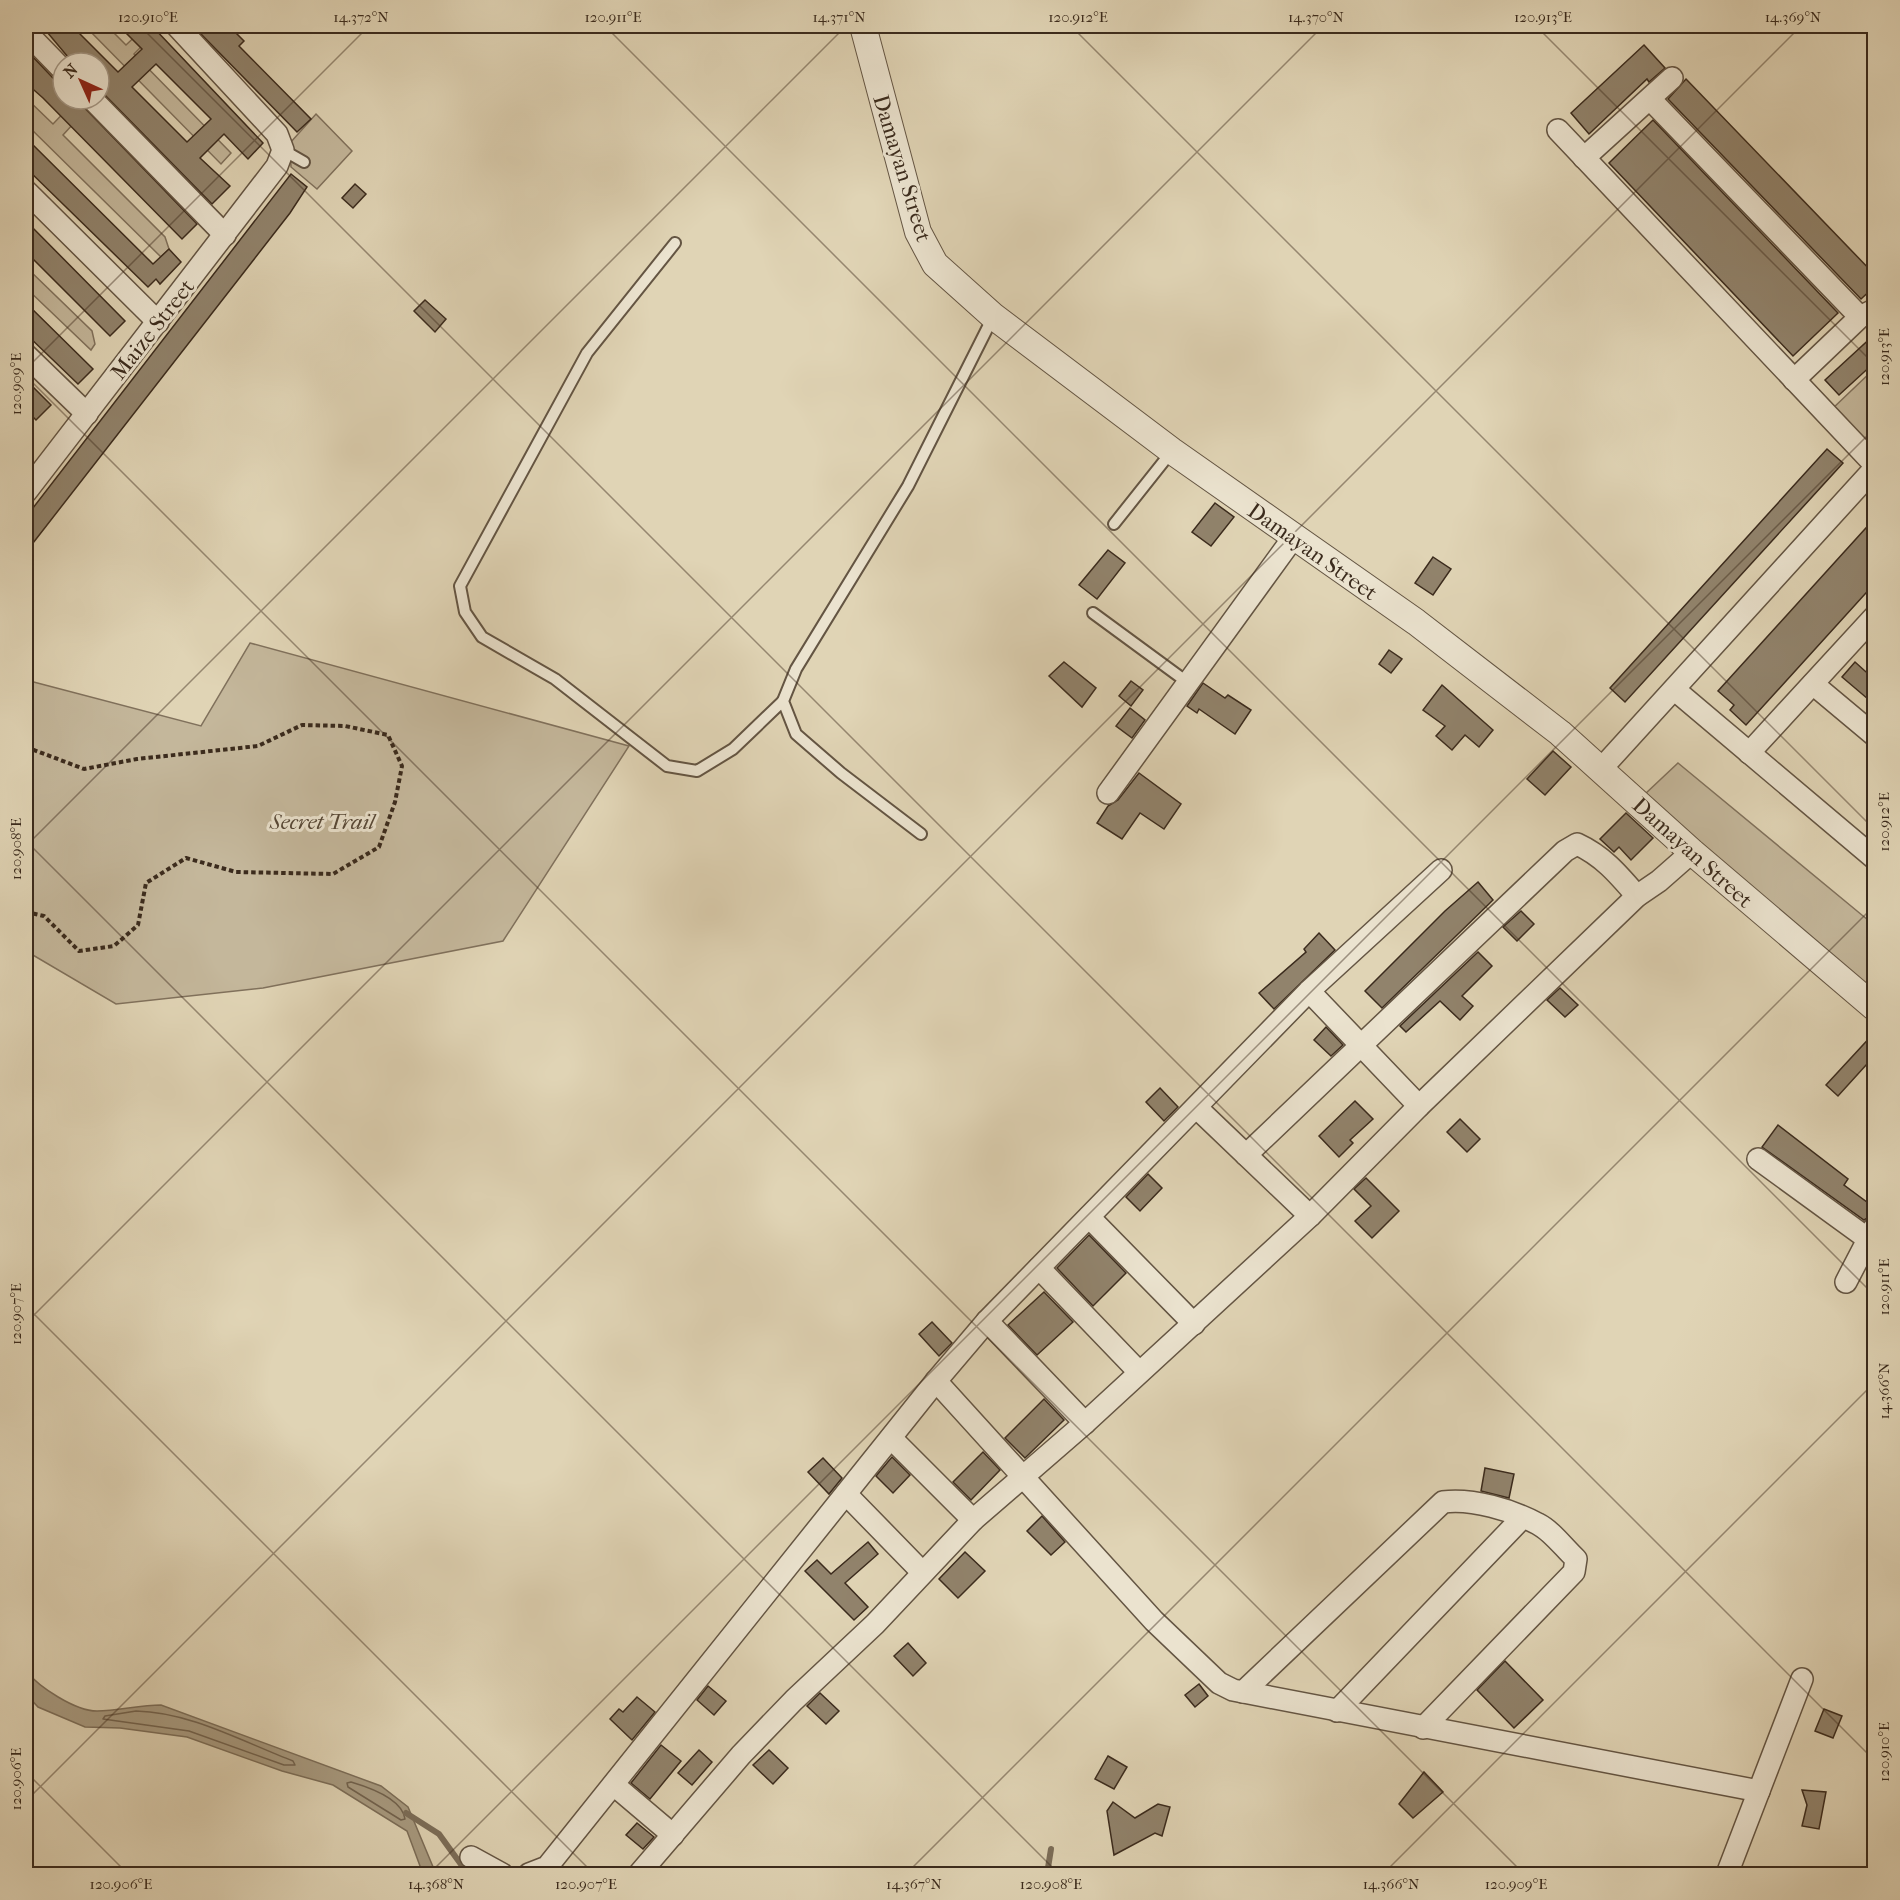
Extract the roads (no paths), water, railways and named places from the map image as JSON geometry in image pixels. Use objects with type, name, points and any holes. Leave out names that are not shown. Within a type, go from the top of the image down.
[{"type":"street","points":[[177,26],[277,134],[280,158]]},
{"type":"street","name":"Damayan Street","points":[[863,26],[918,232],[935,264],[993,316],[1172,451],[1293,538],[1416,622],[1560,733],[1692,852],[1875,1007]]},
{"type":"street","points":[[26,32],[51,58]]},
{"type":"street","points":[[1584,158],[1672,78]]},
{"type":"street","points":[[1650,99],[1868,313],[1794,380]]},
{"type":"street","points":[[104,111],[225,235]]},
{"type":"street","points":[[1558,130],[1875,464]]},
{"type":"street","name":"Maize Street","points":[[26,492],[225,235],[280,158]]},
{"type":"street","points":[[26,191],[158,322]]},
{"type":"street","points":[[26,355],[87,414]]},
{"type":"street","points":[[1601,769],[1875,469]]},
{"type":"street","points":[[1108,793],[1293,538]]},
{"type":"street","points":[[1749,753],[1875,617]]},
{"type":"street","points":[[1813,684],[1875,735]]},
{"type":"street","points":[[1675,690],[1875,858]]},
{"type":"street","points":[[1246,1155],[1565,852],[1577,844],[1604,859],[1637,896]]},
{"type":"street","points":[[639,1875],[748,1747],[875,1624],[972,1520],[1085,1423],[1194,1324],[1310,1216],[1419,1106],[1637,896],[1659,881],[1692,852]]},
{"type":"street","points":[[529,1875],[546,1867],[614,1785],[936,1381],[987,1321],[1197,1108],[1309,990],[1441,870]]},
{"type":"street","points":[[1309,990],[1419,1106]]},
{"type":"street","points":[[1197,1108],[1310,1216]]},
{"type":"street","points":[[1758,1159],[1871,1234],[1846,1282]]},
{"type":"street","points":[[1089,1217],[1194,1324]]},
{"type":"street","points":[[1039,1268],[1139,1372]]},
{"type":"street","points":[[987,1321],[1085,1423]]},
{"type":"street","points":[[936,1381],[1167,1634],[1219,1683],[1243,1692],[1336,1711],[1759,1791]]},
{"type":"street","points":[[891,1438],[972,1520]]},
{"type":"street","points":[[846,1494],[922,1572]]},
{"type":"street","points":[[1243,1692],[1443,1502],[1457,1500],[1540,1525],[1576,1559],[1574,1572],[1424,1728]]},
{"type":"street","points":[[1336,1711],[1522,1518]]},
{"type":"street","points":[[1727,1875],[1802,1679]]},
{"type":"street","points":[[614,1785],[673,1834]]},
{"type":"street","points":[[471,1857],[502,1875]]},
{"type":"lane","points":[[280,158],[304,162]]},
{"type":"lane","points":[[675,243],[587,353],[460,586],[465,612],[482,638],[555,679],[667,766],[697,771],[733,748],[783,701],[796,669],[908,486],[993,316]]},
{"type":"lane","points":[[1114,524],[1172,451]]},
{"type":"lane","points":[[1093,614],[1187,682]]},
{"type":"lane","points":[[783,701],[796,734],[921,834]]},
{"type":"water","points":[[26,1671],[48,1691],[78,1707],[97,1711],[161,1705],[381,1786],[408,1807],[436,1874],[423,1874],[407,1831],[333,1785],[282,1771],[187,1737],[120,1728],[85,1727],[38,1707],[26,1694]]},
{"type":"waterway","points":[[406,1813],[439,1834],[468,1874]]},
{"type":"waterway","points":[[1047,1874],[1051,1849]]},
{"type":"park label","name":"Secret Trail","points":[[322,821]]}]
